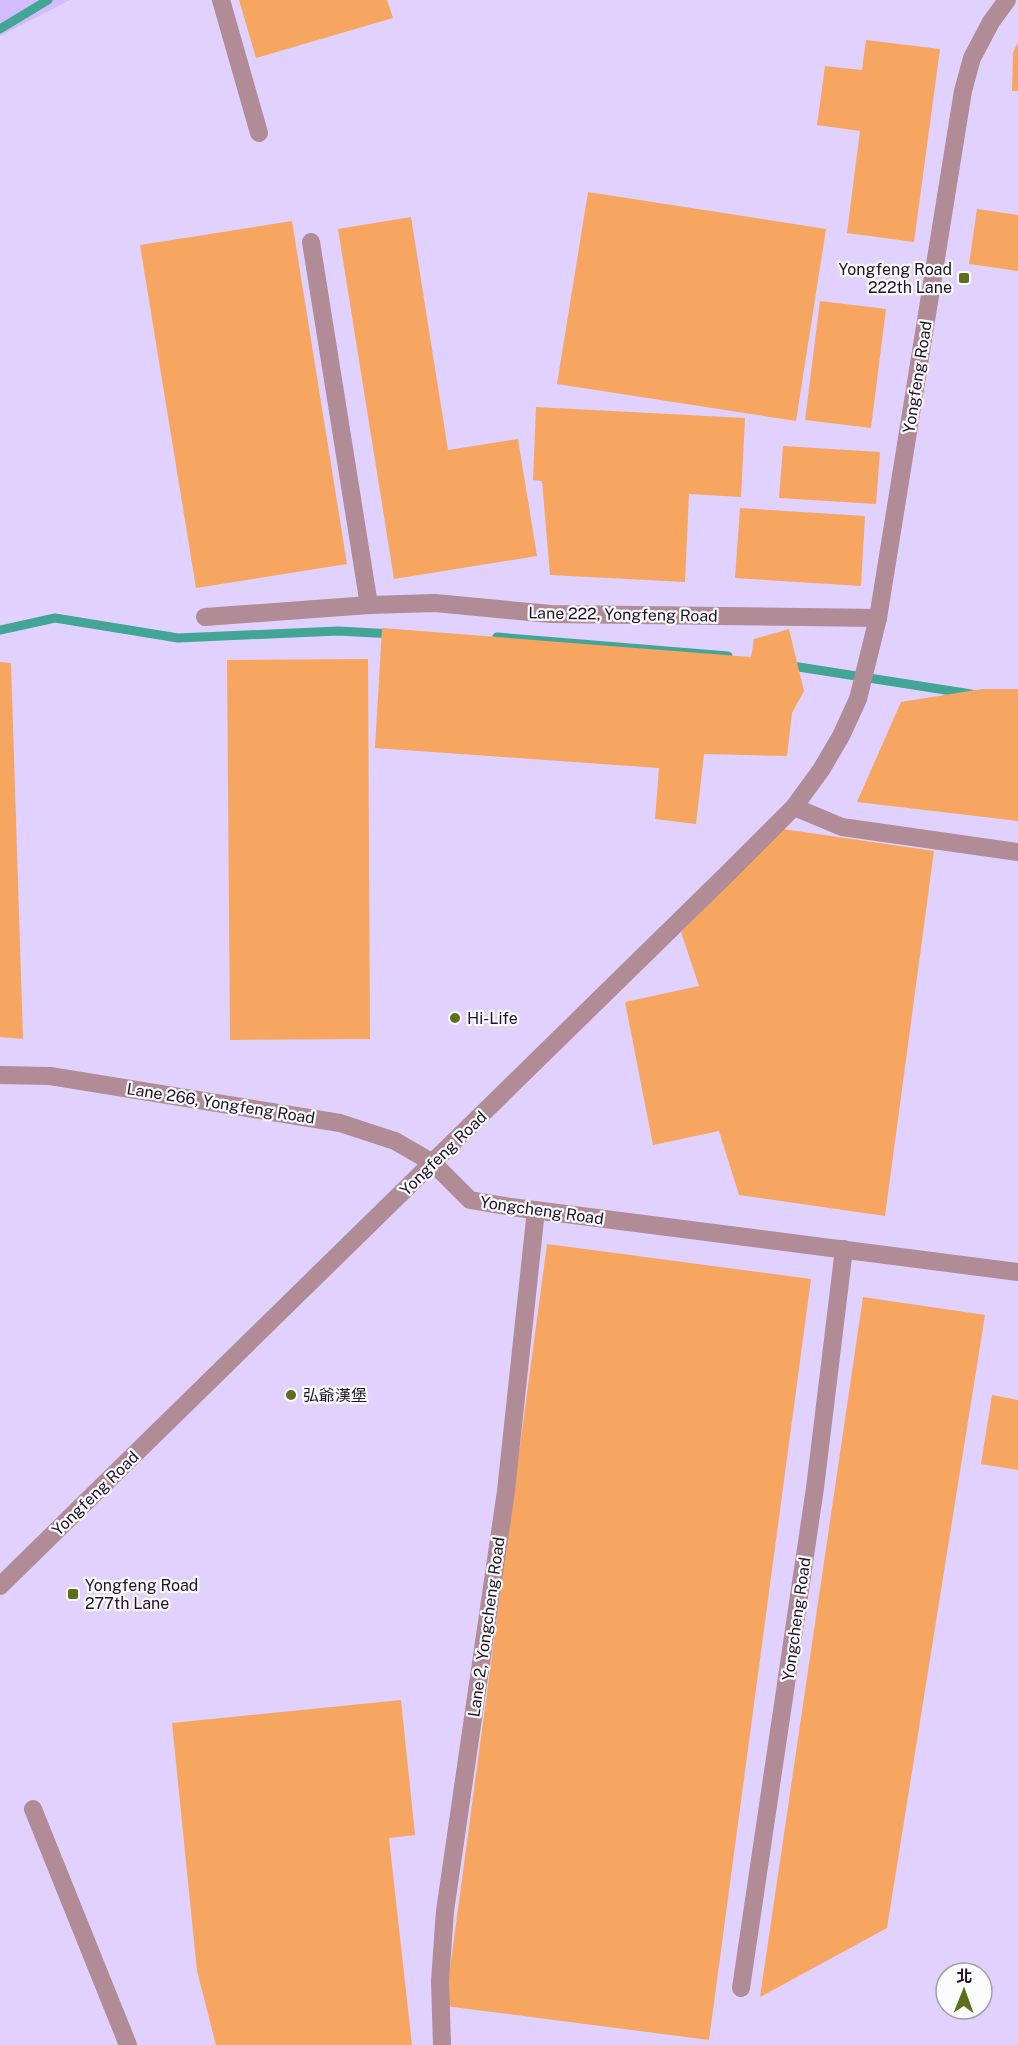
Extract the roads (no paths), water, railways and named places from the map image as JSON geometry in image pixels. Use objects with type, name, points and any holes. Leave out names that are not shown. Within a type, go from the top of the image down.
[{"type":"street","points":[[221,0],[259,133]]},
{"type":"street","name":"Yongfeng Road","points":[[0,1586],[794,807],[821,770],[841,736],[858,699],[878,618],[963,91],[972,58],[991,22],[1007,0]]},
{"type":"street","points":[[311,242],[369,605]]},
{"type":"street","name":"Lane 222, Yongfeng Road","points":[[205,617],[369,605],[435,603],[551,614],[878,618]]},
{"type":"street","points":[[794,807],[842,827],[1018,852]]},
{"type":"street","name":"Lane 266, Yongfeng Road","points":[[0,1075],[50,1076],[340,1123],[395,1141],[433,1163]]},
{"type":"street","name":"Yongcheng Road","points":[[433,1163],[471,1200],[1018,1272]]},
{"type":"street","name":"Lane 2, Yongcheng Road","points":[[442,2045],[440,1981],[445,1911],[506,1491],[536,1210]]},
{"type":"street","name":"Yongcheng Road","points":[[741,1988],[815,1488],[844,1249]]},
{"type":"street","points":[[33,1809],[128,2045]]},
{"type":"waterway","points":[[0,29],[48,0]]},
{"type":"waterway","points":[[0,630],[55,618],[178,638],[338,631],[393,634]]},
{"type":"waterway","points":[[497,637],[728,656]]},
{"type":"waterway","points":[[786,665],[971,694]]},
{"type":"place","name":"Yongfeng Road 222th Lane","points":[[964,278]]},
{"type":"place","name":"Hi-Life","points":[[455,1018]]},
{"type":"place","name":"弘爺漢堡","points":[[291,1395]]},
{"type":"place","name":"Yongfeng Road 277th Lane","points":[[73,1594]]}]
